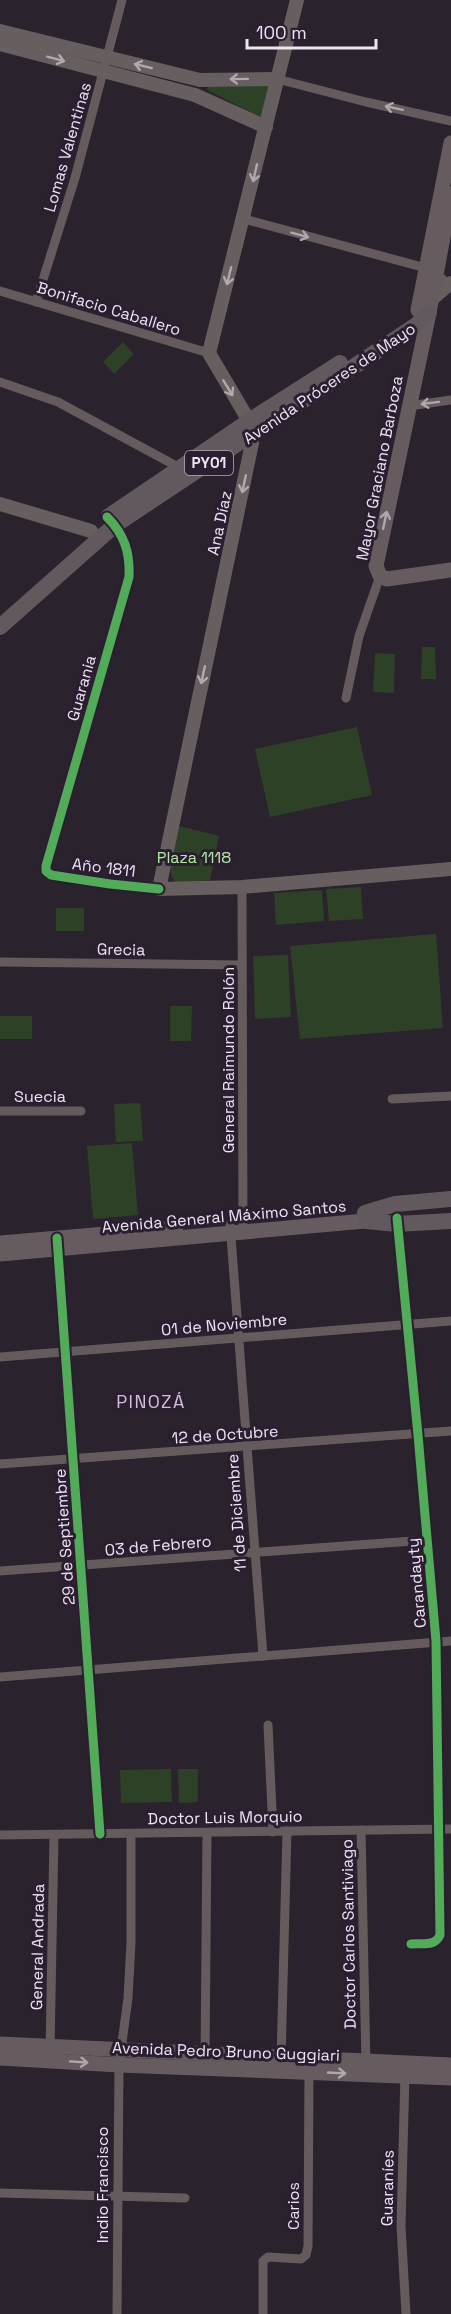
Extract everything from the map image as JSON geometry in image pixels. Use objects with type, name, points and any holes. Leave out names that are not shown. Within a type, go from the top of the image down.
[{"type":"highway","name":"Avenida Próceres de Mayo","points":[[0,612],[91,531],[111,521],[251,427],[289,395],[426,308]]},
{"type":"highway","name":"Avenida Próceres de Mayo","points":[[0,627],[111,521],[180,468],[415,326],[426,308]]},
{"type":"highway","points":[[365,1217],[395,1204],[451,1199]]},
{"type":"highway","points":[[365,1217],[397,1221],[451,1221]]},
{"type":"main road","points":[[251,427],[209,354],[297,0]]},
{"type":"main road","points":[[0,31],[200,80],[278,79]]},
{"type":"main road","points":[[0,44],[195,95],[266,127]]},
{"type":"main road","points":[[195,95],[200,80]]},
{"type":"main road","points":[[431,271],[451,143]]},
{"type":"main road","points":[[431,271],[451,194]]},
{"type":"main road","name":"Mayor Graciano Barboza","points":[[380,576],[375,566],[409,406],[431,271]]},
{"type":"main road","points":[[426,308],[450,287]]},
{"type":"main road","name":"Ana Díaz","points":[[159,889],[251,427]]},
{"type":"main road","points":[[0,504],[91,531]]},
{"type":"main road","points":[[380,576],[387,579],[451,570]]},
{"type":"main road","name":"Año 1811","points":[[159,889],[242,887],[451,869]]},
{"type":"main road","name":"Avenida General Máximo Santos","points":[[0,1243],[57,1243],[421,1212],[451,1206]]},
{"type":"main road","name":"Avenida General Máximo Santos","points":[[397,1221],[421,1212],[451,1214]]},
{"type":"main road","name":"Avenida General Máximo Santos","points":[[0,1254],[57,1243]]},
{"type":"main road","name":"Avenida Pedro Bruno Guggiari","points":[[0,2044],[50,2053],[121,2057],[405,2069],[451,2065]]},
{"type":"main road","name":"Avenida Pedro Bruno Guggiari","points":[[0,2058],[50,2053]]},
{"type":"main road","name":"Avenida Pedro Bruno Guggiari","points":[[405,2069],[451,2078]]},
{"type":"street","name":"Lomas Valentinas","points":[[36,302],[75,178],[122,0]]},
{"type":"street","points":[[278,79],[451,121]]},
{"type":"street","points":[[244,219],[431,271],[450,287]]},
{"type":"street","name":"Bonifacio Caballero","points":[[0,291],[209,354]]},
{"type":"street","points":[[0,382],[58,402],[180,468]]},
{"type":"street","points":[[409,406],[451,400]]},
{"type":"street","name":"Guarania","points":[[46,871],[129,577],[128,552],[111,521]]},
{"type":"street","name":"Mayor Graciano Barboza","points":[[346,698],[359,636],[380,576]]},
{"type":"street","name":"Año 1811","points":[[46,871],[51,875],[159,889]]},
{"type":"street","name":"General Raimundo Rolón","points":[[237,1228],[242,887]]},
{"type":"street","name":"Grecia","points":[[0,962],[242,965]]},
{"type":"street","points":[[392,1099],[451,1096]]},
{"type":"street","name":"Suecia","points":[[0,1111],[81,1111]]},
{"type":"street","name":"Carandayty","points":[[397,1221],[436,1641],[440,1935],[432,1943],[411,1944]]},
{"type":"street","name":"11 de Diciembre","points":[[237,1228],[239,1338],[263,1656]]},
{"type":"street","name":"29 de Septiembre","points":[[57,1243],[100,1834]]},
{"type":"street","name":"01 de Noviembre","points":[[0,1357],[451,1321]]},
{"type":"street","name":"12 de Octubre","points":[[0,1464],[451,1431]]},
{"type":"street","name":"03 de Febrero","points":[[0,1571],[427,1540]]},
{"type":"street","points":[[0,1677],[451,1641]]},
{"type":"street","points":[[268,1725],[273,1832]]},
{"type":"street","name":"Doctor Luis Morquio","points":[[0,1836],[451,1829]]},
{"type":"street","name":"Doctor Carlos Santiviago","points":[[361,1830],[366,2067]]},
{"type":"street","points":[[281,2064],[287,1831]]},
{"type":"street","points":[[205,2060],[207,1833]]},
{"type":"street","points":[[121,2057],[132,1943],[131,1834]]},
{"type":"street","name":"General Andrada","points":[[50,2053],[54,1835]]},
{"type":"street","name":"Indio Francisco","points":[[117,2314],[117,2195],[121,2057]]},
{"type":"street","name":"Carios","points":[[263,2314],[263,2260],[268,2257],[301,2259],[306,2255],[308,2246],[309,2065]]},
{"type":"street","name":"Guaraníes","points":[[405,2069],[401,2226],[406,2314]]},
{"type":"street","points":[[0,2193],[185,2198]]},
{"type":"green space","points":[[271,83],[260,117],[207,90],[208,86]]},
{"type":"green space","points":[[123,342],[134,354],[114,374],[103,362]]},
{"type":"green space","points":[[422,647],[435,647],[436,679],[421,679]]},
{"type":"green space","points":[[375,653],[395,654],[394,693],[373,692]]},
{"type":"green space","points":[[357,727],[372,795],[270,817],[255,749]]},
{"type":"green space","name":"Plaza 1118","points":[[179,826],[219,836],[210,880],[183,884],[176,882],[173,878],[171,864]]},
{"type":"green space","points":[[361,887],[363,919],[329,921],[326,889]]},
{"type":"green space","points":[[322,890],[324,921],[276,925],[274,893]]},
{"type":"green space","points":[[56,908],[84,908],[84,931],[56,931]]},
{"type":"green space","points":[[436,934],[443,1028],[300,1039],[290,946]]},
{"type":"green space","points":[[288,955],[291,1017],[255,1019],[253,956]]},
{"type":"green space","points":[[170,1006],[192,1006],[191,1041],[170,1041]]},
{"type":"green space","points":[[0,1016],[32,1016],[32,1039],[0,1039]]},
{"type":"green space","points":[[140,1103],[143,1141],[116,1142],[114,1104]]},
{"type":"green space","points":[[132,1143],[138,1215],[93,1219],[87,1146]]},
{"type":"green space","points":[[171,1769],[172,1802],[121,1803],[120,1770]]},
{"type":"green space","points":[[178,1769],[198,1769],[198,1802],[179,1803]]},
{"type":"cycle path","points":[[107,517],[125,545],[129,560],[129,577],[46,871],[51,875],[159,889]]},
{"type":"cycle path","points":[[397,1218],[436,1641],[440,1935],[432,1943],[411,1944]]},
{"type":"cycle path","points":[[57,1238],[100,1834]]},
{"type":"district","name":"PINOZÁ","points":[[151,1402]]}]
